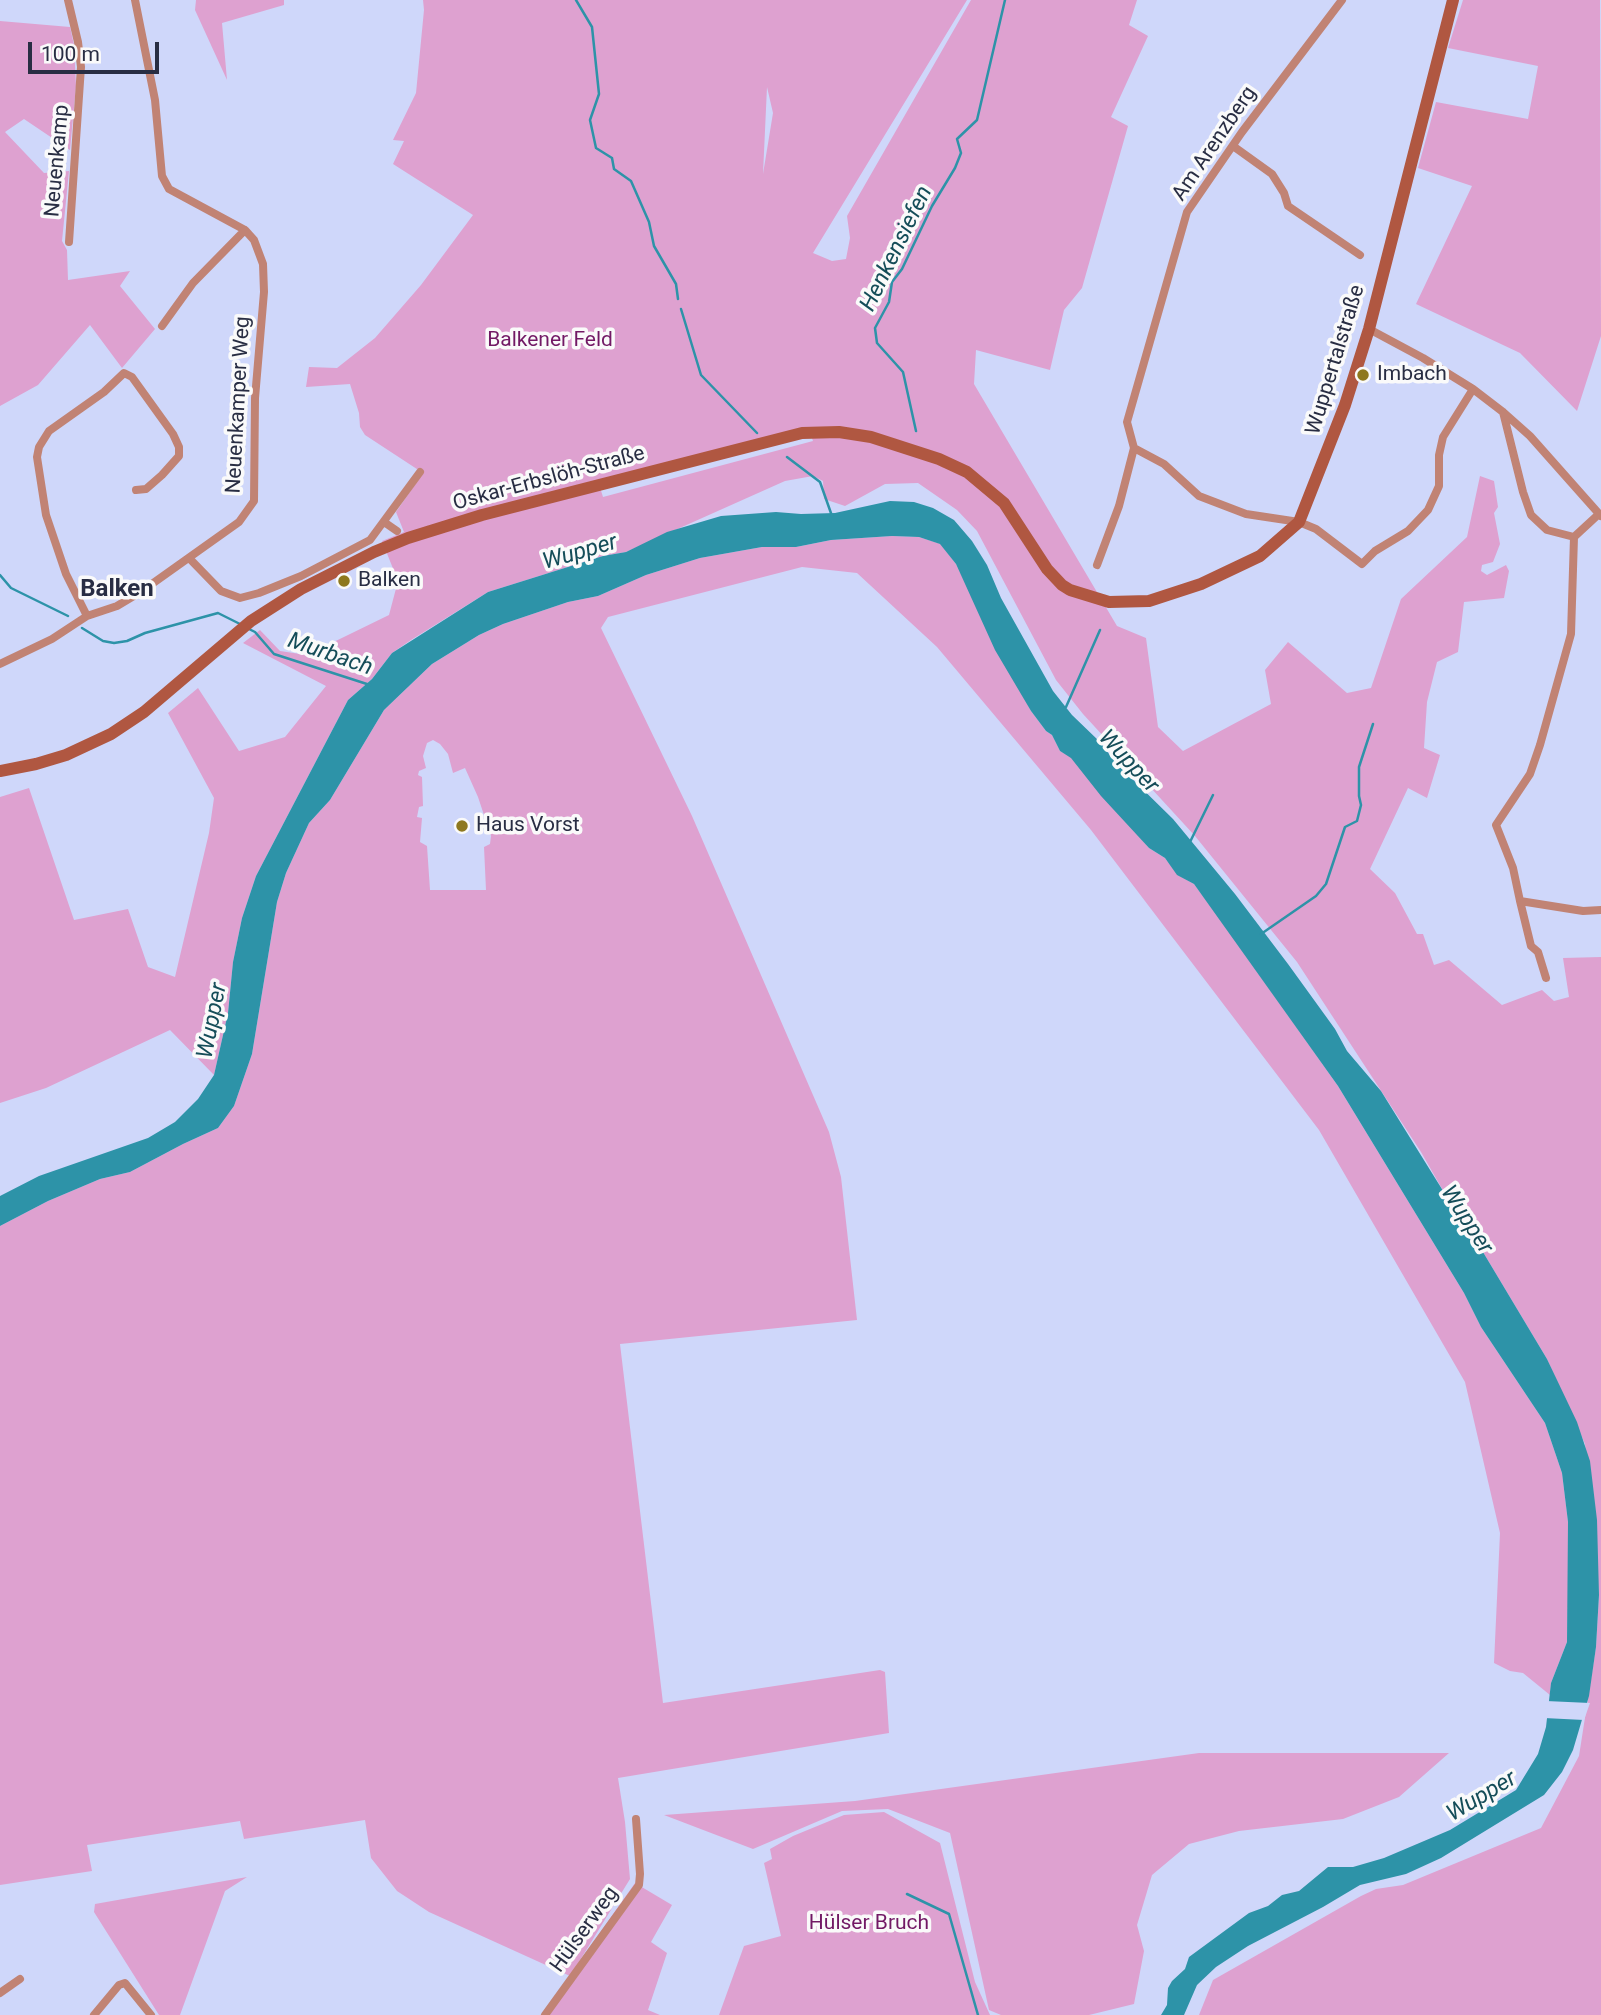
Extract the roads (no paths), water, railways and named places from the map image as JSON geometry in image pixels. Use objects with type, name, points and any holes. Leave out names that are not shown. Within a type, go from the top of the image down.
[{"type":"main road","name":"Wuppertalstraße","points":[[1109,602],[1149,601],[1201,584],[1260,556],[1299,522],[1345,405],[1368,329],[1453,0]]},
{"type":"main road","name":"Oskar-Erbslöh-Straße","points":[[0,771],[66,755],[111,734],[153,705],[246,625],[291,595],[374,552],[482,515],[802,433],[838,432],[872,437],[929,455],[967,472],[1003,503],[1047,569],[1062,585],[1109,602]]},
{"type":"street","name":"Neuenkamp","points":[[68,0],[81,67],[69,242]]},
{"type":"street","points":[[135,0],[155,100],[162,176],[169,188],[245,230],[193,283],[162,326]]},
{"type":"street","name":"Am Arenzberg","points":[[1097,565],[1119,506],[1135,449],[1127,422],[1187,212],[1342,0]]},
{"type":"street","points":[[1233,146],[1272,174],[1284,193],[1288,206],[1360,255]]},
{"type":"street","name":"Neuenkamper Weg","points":[[189,558],[240,521],[254,501],[255,398],[264,292],[263,264],[254,240],[245,230]]},
{"type":"street","points":[[1368,329],[1423,358],[1473,389],[1503,412],[1530,436],[1600,515],[1574,537],[1571,634],[1567,652],[1530,774],[1496,825],[1513,868],[1531,946],[1538,952],[1546,978]]},
{"type":"street","points":[[87,617],[66,575],[46,515],[37,457],[39,446],[49,431],[104,392],[124,373],[132,377],[173,434],[179,447],[178,456],[162,475],[146,489],[136,490]]},
{"type":"street","points":[[1135,449],[1164,464],[1199,496],[1246,514],[1299,522],[1316,529],[1362,564],[1375,551],[1408,531],[1428,510],[1438,486],[1439,455],[1443,437],[1473,389]]},
{"type":"street","points":[[1503,412],[1531,515],[1547,530],[1574,537]]},
{"type":"street","points":[[0,664],[52,639],[87,617],[130,599],[189,558],[221,591],[240,598],[259,593],[315,569],[370,540],[420,472]]},
{"type":"street","points":[[384,522],[397,531]]},
{"type":"street","points":[[1520,901],[1583,911],[1601,910]]},
{"type":"street","name":"Hülserweg","points":[[545,2015],[639,1885],[636,1819]]},
{"type":"street","points":[[0,1993],[20,1979]]},
{"type":"street","points":[[94,2015],[119,1985],[125,1983],[151,2015]]},
{"type":"waterway","points":[[576,0],[592,27],[599,94],[590,120],[596,148],[612,158],[614,169],[631,181],[649,222],[654,246],[676,284],[678,299]]},
{"type":"waterway","name":"Henkensiefen","points":[[916,431],[903,372],[877,343],[875,328],[889,302],[892,282],[902,269],[932,206],[955,168],[961,153],[957,139],[977,120],[1005,0]]},
{"type":"waterway","points":[[681,309],[701,375],[757,433]]},
{"type":"waterway","points":[[787,457],[820,482],[832,516]]},
{"type":"waterway","name":"Murbach","points":[[0,575],[11,588],[68,616]]},
{"type":"waterway","name":"Murbach","points":[[82,628],[103,641],[114,643],[218,613],[240,624]]},
{"type":"waterway","name":"Murbach","points":[[249,629],[255,632],[274,654],[370,685]]},
{"type":"waterway","name":"Henkensiefen","points":[[1066,707],[1100,630]]},
{"type":"waterway","name":"Imbach","points":[[1261,934],[1316,896],[1326,884],[1345,827],[1357,821],[1361,805],[1359,767],[1373,724]]},
{"type":"waterway","points":[[1190,842],[1213,795]]},
{"type":"waterway","points":[[907,1894],[949,1914],[978,2015]]},
{"type":"place","name":"Imbach","points":[[1363,375]]},
{"type":"place","name":"Balken","points":[[344,581]]},
{"type":"place","name":"Haus Vorst","points":[[462,826]]},
{"type":"district","name":"Balken","points":[[117,590]]},
{"type":"park label","name":"Balkener Feld","points":[[550,341]]},
{"type":"park label","name":"Hülser Bruch","points":[[869,1924]]},
{"type":"water label","name":"Wupper","points":[[580,553]]},
{"type":"water label","name":"Wupper","points":[[1128,762]]},
{"type":"water label","name":"Wupper","points":[[213,1021]]},
{"type":"water label","name":"Wupper","points":[[1466,1220]]},
{"type":"water label","name":"Wupper","points":[[1482,1797]]}]
